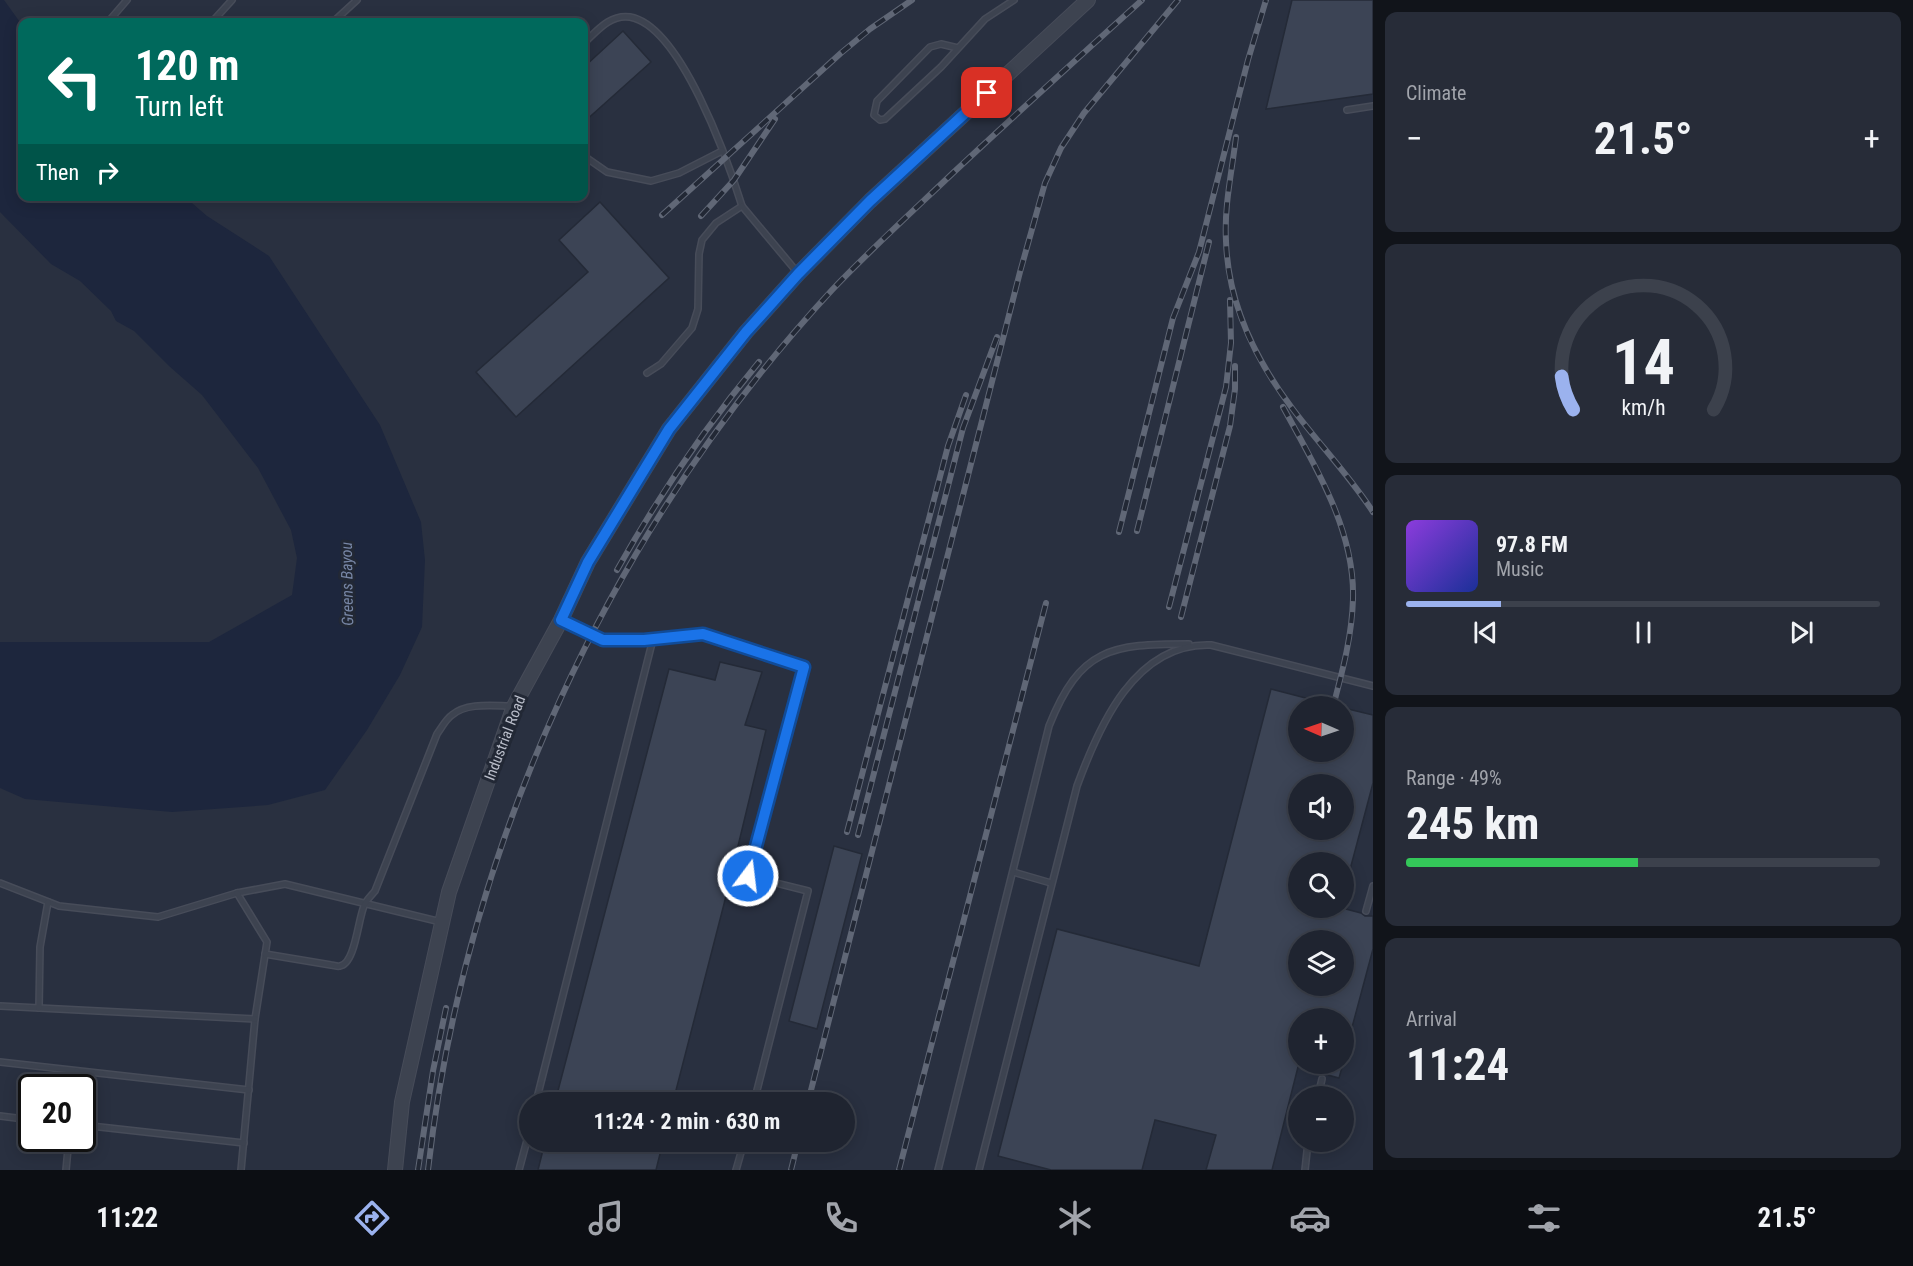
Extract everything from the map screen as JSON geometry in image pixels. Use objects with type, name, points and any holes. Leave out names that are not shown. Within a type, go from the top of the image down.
[{"type":"street","name":"Industrial Road","points":[[395,1170],[402,1102],[449,892],[514,706],[561,620],[588,562],[669,429],[746,332],[798,274],[870,201],[1088,0]]},
{"type":"lane","points":[[112,18],[128,0]]},
{"type":"lane","points":[[216,18],[232,0]]},
{"type":"lane","points":[[337,18],[357,0]]},
{"type":"lane","points":[[958,48],[940,44],[930,47],[878,101],[874,114],[878,119],[885,119],[941,67],[985,19],[1014,0]]},
{"type":"lane","points":[[588,39],[610,19],[630,17],[654,28],[669,44],[709,115],[742,206],[798,274]]},
{"type":"lane","points":[[1347,110],[1373,106]]},
{"type":"lane","points":[[588,159],[607,172],[651,181],[679,173],[722,151]]},
{"type":"lane","points":[[647,373],[662,364],[692,328],[698,309],[699,254],[702,240],[716,223],[742,206]]},
{"type":"lane","points":[[561,620],[603,640],[653,639],[703,634],[804,667],[748,876],[808,891],[757,1092]]},
{"type":"lane","points":[[539,1092],[653,639]]},
{"type":"lane","points":[[979,1170],[1077,786],[1093,742],[1113,707],[1134,679],[1155,661],[1173,651],[1195,644]]},
{"type":"lane","points":[[938,1170],[1049,726],[1059,700],[1074,678],[1092,660],[1108,651],[1138,646],[1195,644],[1211,645],[1373,686]]},
{"type":"lane","points":[[265,954],[342,966],[352,955],[365,904],[375,891],[437,734],[450,716],[459,710],[474,707],[514,706]]},
{"type":"lane","points":[[1013,872],[1052,883]]},
{"type":"lane","points":[[0,883],[59,906],[158,917],[237,893],[285,884],[441,922]]},
{"type":"lane","points":[[1366,911],[1373,886]]},
{"type":"lane","points":[[237,893],[267,942],[255,1019],[241,1170]]},
{"type":"lane","points":[[39,1008],[40,947],[48,902]]},
{"type":"lane","points":[[0,1006],[255,1019]]},
{"type":"lane","points":[[0,1062],[249,1090]]},
{"type":"lane","points":[[1320,1086],[1322,1079]]},
{"type":"lane","points":[[0,1116],[18,1118]]},
{"type":"lane","points":[[96,1127],[244,1143]]},
{"type":"lane","points":[[66,1170],[68,1152]]},
{"type":"lane","points":[[519,1170],[524,1152]]},
{"type":"lane","points":[[736,1170],[741,1152]]},
{"type":"lane","points":[[1305,1170],[1307,1152]]},
{"type":"water","name":"Greens Bayou","points":[[0,0],[4,0],[18,19],[18,201],[190,201],[207,216],[269,256],[380,425],[421,522],[425,560],[422,627],[400,675],[367,730],[325,790],[268,805],[172,812],[25,799],[0,788],[0,642],[209,642],[292,595],[297,558],[291,530],[258,468],[202,395],[134,331],[116,321],[111,311],[80,281],[51,264],[0,212]]},
{"type":"building","points":[[1292,0],[1373,0],[1373,94],[1266,109]]},
{"type":"building","points":[[623,31],[651,62],[588,118],[588,63]]},
{"type":"building","points":[[600,202],[669,278],[516,417],[476,372],[588,272],[559,240]]},
{"type":"building","points":[[720,662],[762,672],[745,725],[766,730],[676,1092],[558,1092],[669,669],[715,680]]},
{"type":"building","points":[[1271,689],[1298,696],[1288,696],[1288,762],[1354,762],[1354,710],[1373,715],[1373,783],[1354,855],[1354,852],[1288,852],[1288,918],[1354,918],[1354,911],[1365,916],[1373,916],[1373,949],[1354,1020],[1354,1008],[1288,1008],[1288,1074],[1296,1074],[1293,1086],[1288,1086],[1288,1107],[1272,1170],[1206,1170],[1216,1135],[1155,1120],[1142,1170],[1051,1170],[998,1156],[1057,929],[1199,966]]},
{"type":"building","points":[[834,846],[862,854],[817,1029],[789,1021]]},
{"type":"building","points":[[1324,1074],[1340,1074],[1339,1078]]},
{"type":"building","points":[[542,1152],[660,1152],[656,1170],[538,1170]]},
{"type":"railway","points":[[662,215],[841,53],[870,29],[912,0]]},
{"type":"railway","points":[[428,1170],[447,1049],[476,930],[514,812],[561,698],[616,588],[680,483],[752,383],[832,290],[954,172],[1142,0]]},
{"type":"railway","points":[[811,1092],[1020,272],[1045,183],[1061,148],[1084,113],[1178,0]]},
{"type":"railway","points":[[1119,532],[1173,318],[1199,252],[1248,60],[1266,0]]},
{"type":"railway","points":[[701,216],[734,180],[775,119]]},
{"type":"railway","points":[[1236,137],[1227,202],[1226,241],[1232,287],[1238,309],[1266,370],[1302,421],[1373,512]]},
{"type":"railway","points":[[1137,531],[1209,242]]},
{"type":"railway","points":[[1169,607],[1226,387],[1231,343],[1230,300]]},
{"type":"railway","points":[[858,835],[963,428],[997,337]]},
{"type":"railway","points":[[617,570],[683,463],[759,362]]},
{"type":"railway","points":[[1181,617],[1230,426],[1235,389],[1235,366]]},
{"type":"railway","points":[[847,832],[948,446],[966,395]]},
{"type":"railway","points":[[1283,407],[1331,499],[1340,523],[1352,573],[1351,626],[1336,696]]},
{"type":"railway","points":[[899,1170],[1046,603]]},
{"type":"railway","points":[[418,1170],[433,1071],[446,1008]]},
{"type":"railway","points":[[791,1170],[796,1152]]},
{"type":"route","points":[[748,876],[804,667],[703,634],[644,640],[603,640],[561,620],[588,562],[669,429],[746,332],[798,274],[870,201],[987,93]]}]
